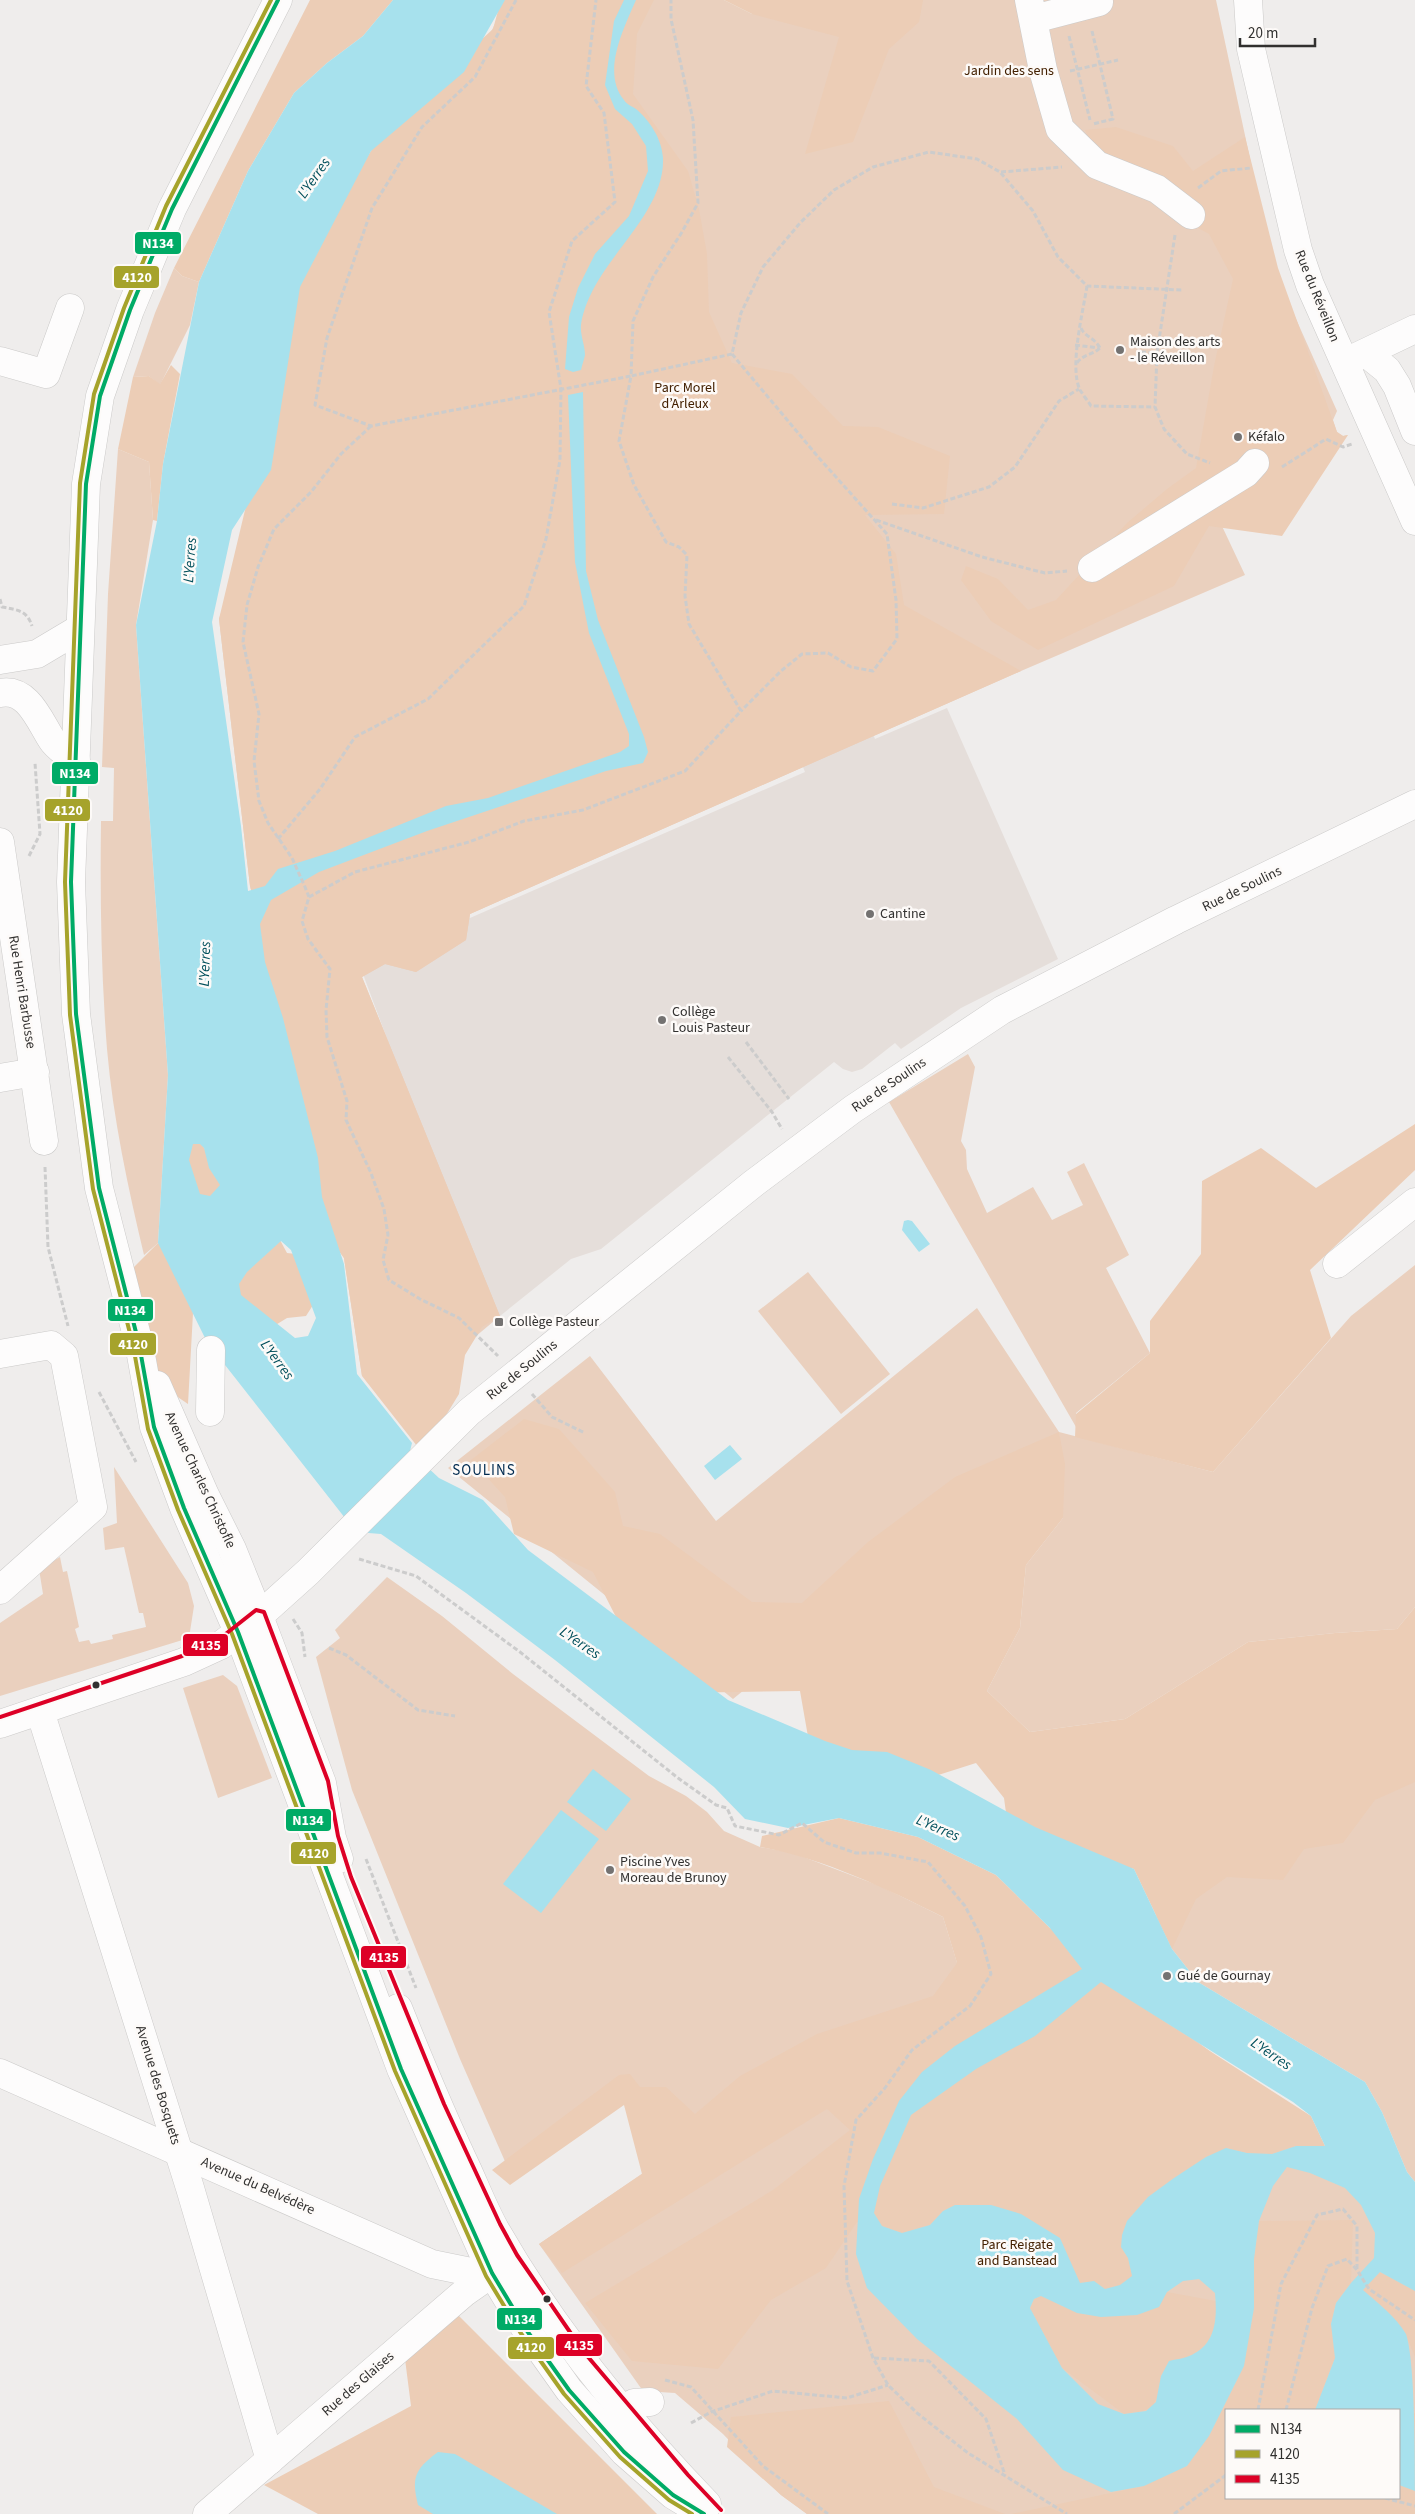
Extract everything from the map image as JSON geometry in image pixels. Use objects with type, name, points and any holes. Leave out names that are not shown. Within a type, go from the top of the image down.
[{"type":"street","name":"Avenue Charles Christofle","points":[[278,0],[172,209],[130,310],[100,396],[86,484],[79,629],[71,882],[77,1023],[99,1188],[139,1344],[154,1427],[184,1508],[248,1624],[401,2069],[502,2266]]},
{"type":"street","name":"Rue du Réveillon","points":[[1248,0],[1251,49],[1298,250],[1310,285],[1355,358],[1376,434],[1415,521]]},
{"type":"street","points":[[1083,6],[1032,10],[1043,70],[1060,129],[1097,165],[1157,189],[1187,212]]},
{"type":"street","points":[[0,361],[46,374],[70,308]]},
{"type":"street","points":[[1355,358],[1415,329]]},
{"type":"street","points":[[1355,358],[1387,370],[1397,386],[1415,431]]},
{"type":"street","points":[[1092,568],[1251,468]]},
{"type":"street","points":[[0,660],[37,654],[79,629]]},
{"type":"street","points":[[0,693],[16,694],[33,708],[44,722],[52,741],[76,761]]},
{"type":"street","name":"Rue de Soulins","points":[[348,1533],[469,1412],[754,1183],[797,1153],[853,1109],[1002,1010],[1176,920],[1415,804]]},
{"type":"street","name":"Rue Henri Barbusse","points":[[2,855],[5,911],[35,1072],[44,1141]]},
{"type":"street","points":[[0,1078],[35,1072]]},
{"type":"street","points":[[1337,1264],[1415,1202]]},
{"type":"street","points":[[0,1354],[51,1345],[64,1356],[93,1506],[0,1590]]},
{"type":"street","points":[[210,1412],[211,1350]]},
{"type":"street","points":[[0,1724],[184,1662],[221,1645],[280,1597],[348,1533]]},
{"type":"street","name":"Avenue des Bosquets","points":[[40,1711],[178,2150],[270,2460]]},
{"type":"street","name":"Avenue du Belvédère","points":[[0,2073],[178,2150],[432,2264],[476,2273],[502,2266]]},
{"type":"street","points":[[502,2266],[578,2355],[644,2397],[683,2479],[717,2514]]},
{"type":"street","points":[[502,2266],[525,2328],[569,2390],[624,2452],[674,2495],[704,2514]]},
{"type":"street","name":"Rue des Glaises","points":[[207,2514],[465,2292],[502,2266]]},
{"type":"street","points":[[624,2452],[644,2397]]},
{"type":"path","points":[[516,0],[475,77],[422,127],[372,208],[327,338],[316,405],[371,426],[631,376],[732,354]]},
{"type":"path","points":[[278,840],[320,790],[355,737],[428,699],[524,606],[546,539],[558,468],[561,389],[549,312],[572,241],[615,202],[604,113],[586,86],[596,0]]},
{"type":"path","points":[[671,0],[672,19],[693,120],[698,203],[653,277],[633,321],[631,376],[619,441],[634,485],[666,542],[679,546],[687,555],[685,596],[689,624],[741,710]]},
{"type":"path","points":[[1083,6],[1100,64],[1113,119],[1092,125],[1078,69],[1083,6]]},
{"type":"path","points":[[1078,69],[1118,60]]},
{"type":"path","points":[[732,354],[741,312],[762,267],[800,223],[834,190],[873,167],[929,152],[976,159],[1000,172],[1033,211],[1058,257],[1086,286],[1182,290]]},
{"type":"path","points":[[1000,172],[1097,165]]},
{"type":"path","points":[[1252,168],[1221,171],[1190,194],[1187,212],[1177,221],[1157,353],[1156,406],[1164,429],[1187,454],[1268,473],[1280,468],[1326,439],[1343,447],[1376,434]]},
{"type":"path","points":[[1086,286],[1080,327],[1075,345],[1079,389],[1091,406],[1156,406]]},
{"type":"path","points":[[1080,327],[1088,337],[1095,340],[1100,348]]},
{"type":"path","points":[[1075,345],[1100,348]]},
{"type":"path","points":[[1077,364],[1080,358],[1095,353],[1100,348]]},
{"type":"path","points":[[1140,352],[1157,353]]},
{"type":"path","points":[[310,897],[355,872],[469,842],[524,821],[582,810],[684,771],[741,710],[781,671],[802,654],[828,653],[851,668],[873,671],[897,639],[896,600],[887,534],[819,458],[732,354]]},
{"type":"path","points":[[892,504],[923,508],[989,487],[1015,467],[1059,401],[1079,389]]},
{"type":"path","points":[[371,426],[341,454],[311,492],[274,528],[258,568],[247,605],[243,642],[259,714],[254,760],[259,801],[278,840],[292,858],[306,887],[310,897],[302,921],[308,938],[330,970],[326,1010],[326,1037],[347,1101],[346,1120],[371,1173],[384,1209],[388,1235],[383,1260],[389,1280],[420,1299],[459,1318],[493,1349]]},
{"type":"path","points":[[875,520],[982,557],[1045,573],[1092,568]]},
{"type":"path","points":[[0,599],[1,608],[23,611],[29,616],[35,633],[37,654]]},
{"type":"path","points":[[2,855],[26,860],[35,847],[40,834],[34,733],[44,722]]},
{"type":"path","points":[[746,1042],[789,1099]]},
{"type":"path","points":[[728,1057],[772,1112],[797,1153]]},
{"type":"path","points":[[44,1141],[48,1247],[71,1336]]},
{"type":"path","points":[[96,1387],[138,1465]]},
{"type":"path","points":[[348,1533],[358,1559],[416,1576],[520,1652],[678,1778],[716,1805],[727,1808],[735,1826],[779,1835],[802,1823],[824,1842],[848,1850],[928,1862],[965,1906],[981,1937],[991,1974],[970,2006],[912,2050],[885,2088],[856,2120],[844,2186],[847,2281],[873,2358],[888,2385],[918,2414],[968,2453],[1067,2514]]},
{"type":"path","points":[[280,1597],[302,1633],[302,1647],[307,1666]]},
{"type":"path","points":[[329,1648],[346,1654],[418,1710],[455,1716]]},
{"type":"path","points":[[362,1851],[420,1998]]},
{"type":"path","points":[[1258,2409],[1281,2284],[1317,2215],[1343,2210],[1357,2226],[1357,2270]]},
{"type":"path","points":[[1286,2409],[1312,2308],[1328,2266],[1347,2259],[1357,2270],[1369,2289],[1415,2320]]},
{"type":"path","points":[[873,2358],[929,2360],[986,2419],[1005,2476]]},
{"type":"path","points":[[691,2423],[711,2412],[773,2391],[847,2398],[888,2385]]},
{"type":"path","points":[[644,2397],[691,2387],[711,2412],[763,2466],[828,2514]]},
{"type":"path","points":[[1174,2514],[1225,2476]]},
{"type":"path","points":[[1389,2499],[1415,2506]]},
{"type":"shaded area","name":"Collège Louis Pasteur","points":[[861,705],[875,739],[947,708],[1058,959],[961,1008],[901,1049],[895,1043],[862,1069],[852,1072],[843,1069],[834,1062],[601,1249],[571,1259],[500,1316],[481,1292],[360,966],[805,772],[790,735]]},
{"type":"green space","points":[[310,0],[393,0],[363,36],[327,63],[294,93],[248,171],[199,282],[182,276],[174,268]]},
{"type":"green space","name":"Parc Morel d’Arleux","points":[[501,0],[654,0],[637,34],[633,94],[688,171],[699,209],[707,254],[709,312],[732,363],[792,374],[843,426],[878,427],[950,456],[944,514],[865,515],[896,554],[904,605],[1021,671],[470,914],[466,940],[416,972],[385,964],[362,977],[500,1316],[482,1327],[465,1355],[459,1394],[437,1430],[417,1446],[362,1376],[344,1258],[310,1210],[255,1075],[260,924],[250,886],[219,619],[304,263],[384,129],[493,29]]},
{"type":"green space","name":"Parc Morel d’Arleux","points":[[507,0],[724,0],[752,14],[869,0],[1216,0],[1252,168],[1280,283],[1337,411],[1333,420],[1337,432],[1343,436],[1348,435],[1221,524],[1245,575],[1021,671],[470,914],[466,940],[416,972],[385,964],[362,977],[500,1316],[469,1342],[362,1376],[344,1258],[310,1210],[260,924],[250,886],[219,619],[262,488]]},
{"type":"green space","points":[[724,0],[923,0],[919,22],[889,49],[853,142],[805,154],[839,37],[752,14]]},
{"type":"green space","points":[[1116,127],[1173,146],[1193,171],[1245,137],[1278,268],[1337,432],[1343,436],[1348,435],[1282,536],[1209,526],[1174,586],[1038,650],[991,621],[961,580],[966,566],[998,579],[1028,610],[1056,600],[1127,523],[1167,489],[1196,468],[1214,366],[1233,279],[1209,234],[1167,211],[1099,162],[1085,130]]},
{"type":"green space","points":[[174,268],[182,276],[199,282],[190,325],[160,385],[149,376],[133,377],[155,313]]},
{"type":"green space","points":[[171,365],[180,374],[163,464],[157,521],[153,520],[149,462],[118,449],[133,377],[149,376],[160,384]]},
{"type":"green space","points":[[118,449],[149,462],[153,520],[136,625],[168,1075],[158,1243],[144,1255],[127,1179],[113,1101],[107,1049],[102,964],[101,821],[113,821],[114,768],[102,767],[108,594]]},
{"type":"green space","points":[[968,1054],[975,1067],[961,1141],[966,1150],[967,1169],[987,1213],[1033,1187],[1052,1220],[1083,1205],[1067,1172],[1084,1163],[1129,1255],[1106,1268],[1150,1353],[1076,1413],[1076,1427],[889,1102]]},
{"type":"green space","points":[[1415,1124],[1415,1170],[1310,1270],[1331,1338],[1213,1472],[1075,1437],[1076,1414],[1150,1353],[1150,1321],[1201,1254],[1202,1181],[1261,1148],[1316,1188]]},
{"type":"green space","points":[[194,1127],[223,1187],[216,1206],[195,1198],[185,1149]]},
{"type":"green space","points":[[280,1240],[287,1253],[296,1254],[313,1305],[306,1316],[287,1318],[274,1326],[222,1287]]},
{"type":"green space","points":[[158,1243],[182,1258],[193,1313],[188,1404],[163,1387],[151,1350],[148,1323],[137,1314],[132,1269]]},
{"type":"green space","points":[[1415,1265],[1415,1607],[1397,1629],[1248,1642],[1125,1719],[1030,1732],[987,1691],[1020,1628],[1026,1565],[1063,1518],[1059,1433],[733,1699],[448,1468],[590,1356],[716,1521],[977,1308],[1059,1432],[1213,1472],[1351,1316]]},
{"type":"green space","points":[[808,1272],[890,1374],[841,1414],[758,1311]]},
{"type":"green space","points":[[524,1419],[559,1429],[615,1492],[623,1526],[660,1534],[752,1602],[802,1603],[868,1542],[955,1477],[1059,1432],[1065,1464],[1063,1518],[1026,1565],[1020,1628],[987,1691],[1030,1732],[1125,1719],[1248,1642],[1397,1629],[1415,1607],[1415,1782],[1375,1800],[1343,1843],[1304,1849],[1283,1880],[1227,1877],[1196,1899],[1172,1949],[1134,1869],[1009,1835],[1004,1798],[976,1763],[910,1784],[810,1748],[800,1691],[677,1693],[640,1664],[593,1572],[514,1534],[505,1497],[471,1460]]},
{"type":"green space","points":[[114,1467],[188,1583],[194,1606],[189,1638],[0,1696],[0,1623],[43,1594],[39,1569],[60,1557],[63,1572],[67,1571],[79,1627],[75,1629],[79,1642],[89,1640],[91,1644],[113,1639],[112,1635],[146,1627],[143,1613],[139,1613],[124,1547],[105,1550],[103,1528],[117,1523]]},
{"type":"green space","name":"Parc Reigate and Banstead","points":[[387,1577],[442,1616],[513,1674],[649,1776],[686,1796],[707,1812],[724,1831],[760,1847],[793,1853],[880,1886],[943,1917],[962,1979],[1050,1928],[1238,2073],[1415,2252],[1415,2514],[807,2514],[781,2495],[723,2434],[675,2393],[643,2391],[539,2244],[665,2158],[622,2095],[511,2175],[460,2059],[352,1790],[316,1657],[340,1638],[335,1630]]},
{"type":"green space","points":[[223,1675],[237,1686],[272,1778],[218,1798],[183,1688]]},
{"type":"green space","points":[[1415,1753],[1415,2182],[1407,2172],[1382,2112],[1365,2082],[1198,1982],[1172,1949],[1156,1916]]},
{"type":"green space","points":[[839,1818],[918,1837],[996,1875],[1050,1928],[1082,1969],[1311,2116],[1325,2146],[1296,2146],[1272,2154],[1247,2153],[1226,2148],[1121,2247],[1128,2258],[1167,2292],[1254,2308],[1254,2259],[1259,2221],[1353,2220],[1351,2283],[1336,2303],[1331,2324],[1335,2358],[1315,2409],[1225,2409],[1225,2499],[1400,2499],[1400,2424],[1415,2413],[1415,2514],[1011,2514],[1144,2486],[1161,2376],[1158,2394],[1153,2405],[1143,2411],[1124,2414],[1062,2368],[1030,2308],[1034,2299],[1041,2296],[1055,2302],[943,2211],[930,2225],[902,2233],[882,2226],[857,2222],[826,2268],[771,2300],[718,2369],[632,2361],[585,2303],[773,2190],[850,2130],[827,2109],[562,2273],[539,2244],[642,2174],[624,2105],[510,2185],[492,2170],[619,2075],[630,2074],[640,2087],[666,2087],[695,2114],[740,2076],[817,2034],[933,1996],[957,1963],[943,1917],[876,1885],[831,1867],[784,1852],[760,1847],[762,1836]]},
{"type":"green space","points":[[1380,2272],[1415,2291],[1415,2357],[1394,2319],[1363,2290]]},
{"type":"green space","points":[[456,2313],[657,2514],[318,2514],[264,2485],[411,2406],[405,2359]]},
{"type":"green space","points":[[889,2401],[934,2487],[1005,2514],[807,2514],[781,2495],[727,2447],[731,2417]]},
{"type":"water","name":"L'Yerres","points":[[393,0],[505,0],[464,72],[371,151],[300,287],[271,470],[232,530],[212,622],[241,826],[248,891],[265,886],[278,869],[335,851],[446,806],[488,798],[620,752],[629,746],[629,734],[589,633],[575,562],[568,395],[583,392],[586,571],[598,620],[644,737],[648,752],[643,763],[606,771],[427,831],[319,872],[271,900],[260,924],[265,962],[283,1018],[318,1158],[322,1197],[344,1264],[357,1374],[412,1443],[410,1451],[439,1478],[483,1500],[528,1550],[728,1700],[825,1741],[852,1750],[887,1752],[931,1770],[1035,1827],[1134,1869],[1172,1949],[1198,1982],[1365,2082],[1382,2112],[1407,2172],[1415,2182],[1415,2291],[1380,2272],[1363,2290],[1392,2316],[1406,2334],[1413,2386],[1415,2491],[1400,2485],[1400,2409],[1315,2409],[1335,2358],[1331,2324],[1336,2303],[1374,2258],[1375,2233],[1361,2205],[1345,2188],[1310,2173],[1287,2167],[1273,2186],[1259,2221],[1254,2259],[1254,2308],[1244,2366],[1209,2436],[1187,2466],[1144,2486],[1111,2492],[1063,2470],[1017,2419],[917,2339],[867,2288],[856,2254],[859,2199],[873,2159],[899,2101],[922,2072],[955,2046],[1082,1969],[1050,1928],[996,1875],[918,1837],[839,1818],[788,1828],[745,1819],[714,1787],[555,1660],[466,1593],[381,1534],[356,1532],[207,1342],[158,1243],[168,1075],[136,625],[157,521],[163,464],[199,282],[248,171],[294,93],[327,63],[363,36]],"holes":[[[193,1144],[200,1144],[204,1148],[209,1168],[220,1185],[210,1196],[200,1194],[189,1160]],[[281,1241],[291,1250],[316,1318],[308,1336],[295,1338],[241,1295],[239,1284],[247,1272]],[[1101,1982],[1293,2102],[1311,2116],[1325,2146],[1296,2146],[1272,2154],[1247,2153],[1226,2148],[1206,2157],[1148,2197],[1127,2221],[1122,2235],[1121,2247],[1128,2258],[1132,2276],[1120,2285],[1105,2289],[1094,2281],[1080,2283],[1060,2238],[1021,2214],[991,2205],[955,2205],[943,2211],[930,2225],[902,2233],[882,2226],[874,2213],[880,2186],[911,2115],[976,2069],[1035,2036]],[[1199,2279],[1215,2293],[1216,2310],[1212,2335],[1208,2342],[1195,2353],[1169,2361],[1161,2376],[1156,2402],[1146,2411],[1124,2414],[1098,2404],[1062,2368],[1030,2308],[1034,2299],[1041,2296],[1077,2313],[1101,2317],[1137,2315],[1159,2307],[1167,2292],[1183,2281]]]},
{"type":"water","points":[[624,0],[636,0],[617,50],[614,76],[617,89],[624,100],[646,119],[658,137],[663,158],[661,177],[655,195],[646,212],[599,279],[589,299],[581,325],[585,355],[581,370],[573,372],[565,369],[569,317],[578,288],[595,254],[629,216],[648,171],[646,146],[632,124],[615,109],[605,85],[614,21]]},
{"type":"water","points":[[904,1221],[912,1221],[930,1244],[919,1252],[902,1230]]},
{"type":"water","points":[[730,1445],[742,1459],[715,1480],[704,1466]]},
{"type":"water","points":[[593,1769],[631,1799],[606,1831],[567,1802]]},
{"type":"water","points":[[561,1810],[599,1839],[541,1913],[503,1884]]},
{"type":"water","points":[[438,2452],[455,2454],[557,2514],[433,2514],[418,2505],[415,2480],[424,2464]]},
{"type":"transit line","name":"4120","points":[[271,0],[166,206],[124,308],[94,394],[80,483],[65,882],[70,1015],[93,1189],[133,1345],[148,1429],[178,1510],[232,1634],[395,2071],[486,2276],[520,2332],[564,2394],[620,2457],[669,2500],[692,2514]]},
{"type":"transit line","name":"N134","points":[[278,0],[172,209],[130,310],[100,396],[86,484],[71,882],[76,1014],[99,1188],[139,1344],[154,1427],[184,1508],[238,1632],[401,2069],[492,2273],[525,2328],[569,2390],[624,2452],[673,2495],[704,2514]]},
{"type":"transit line","name":"4135","points":[[0,1717],[182,1656],[218,1640],[256,1610],[264,1612],[328,1781],[338,1836],[351,1877],[444,2104],[500,2224],[517,2255],[583,2351],[688,2475],[721,2510]]},
{"type":"place","name":"Maison des arts - le Réveillon","points":[[1120,350]]},
{"type":"place","name":"Kéfalo","points":[[1238,437]]},
{"type":"place","name":"Cantine","points":[[870,914]]},
{"type":"place","name":"Collège Louis Pasteur","points":[[662,1020]]},
{"type":"place","name":"Collège Pasteur","points":[[499,1322]]},
{"type":"place","name":"Piscine Yves Moreau de Brunoy","points":[[610,1870]]},
{"type":"place","name":"Gué de Gournay","points":[[1167,1976]]},
{"type":"district","name":"SOULINS","points":[[484,1470]]},
{"type":"park label","name":"Jardin des sens","points":[[1009,71]]}]
